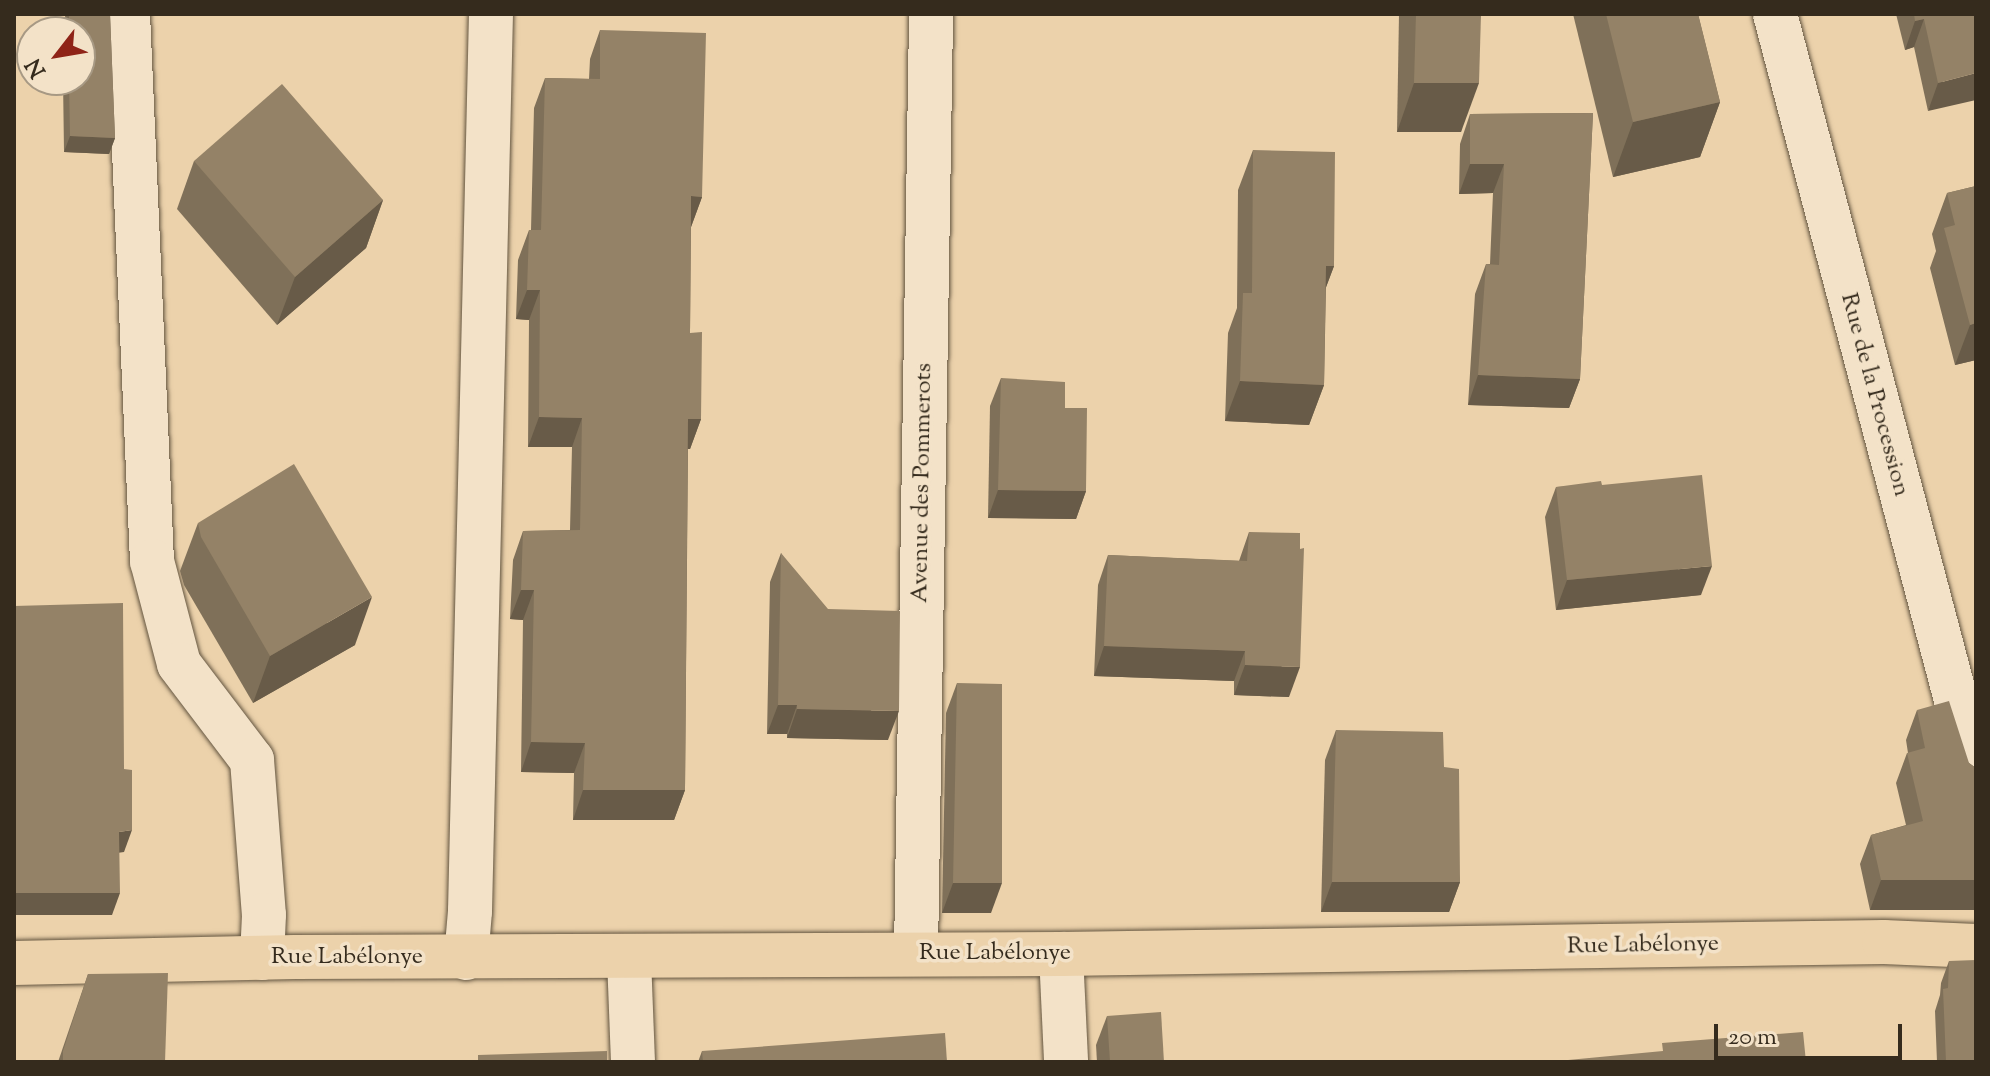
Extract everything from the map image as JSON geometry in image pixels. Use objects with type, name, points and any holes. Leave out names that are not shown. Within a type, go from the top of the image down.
[{"type":"main road","name":"Rue Labélonye","points":[[14,963],[262,958],[1061,954],[1884,942],[1976,946]]},
{"type":"street","points":[[128,14],[152,561],[179,664],[252,760],[264,915],[262,958]]},
{"type":"street","name":"Avenue des Pommerots","points":[[916,953],[931,14]]},
{"type":"street","name":"Rue de la Procession","points":[[1775,14],[1976,776]]},
{"type":"street","points":[[466,958],[470,911],[491,15]]},
{"type":"street","points":[[1061,954],[1066,1062]]},
{"type":"street","points":[[629,958],[633,1062]]},
{"type":"building","points":[[110,14],[115,138],[70,136],[69,96],[96,96],[96,16],[69,16]]},
{"type":"building","points":[[1416,14],[1481,14],[1479,83],[1414,83]]},
{"type":"building","points":[[1606,14],[1698,14],[1720,102],[1633,122]]},
{"type":"building","points":[[1914,14],[1976,14],[1976,73],[1938,83],[1924,19],[1915,21]]},
{"type":"building","points":[[600,30],[706,33],[702,197],[691,196],[690,333],[702,332],[701,419],[688,419],[685,790],[583,790],[585,743],[531,742],[534,590],[521,590],[523,531],[580,530],[582,418],[539,417],[540,290],[527,290],[529,230],[541,230],[545,78],[600,79]]},
{"type":"building","points":[[282,84],[383,200],[295,277],[194,161]]},
{"type":"building","points":[[1593,113],[1580,379],[1478,375],[1486,264],[1499,265],[1504,164],[1470,164],[1470,114]]},
{"type":"building","points":[[1253,150],[1335,152],[1334,266],[1326,266],[1324,385],[1240,381],[1243,293],[1252,293]]},
{"type":"building","points":[[1976,186],[1976,323],[1970,325],[1944,228],[1955,225],[1947,193]]},
{"type":"building","points":[[1001,378],[1065,382],[1065,408],[1087,408],[1086,491],[998,490]]},
{"type":"building","points":[[294,464],[372,597],[270,656],[201,537],[198,523]]},
{"type":"building","points":[[1702,475],[1712,566],[1567,580],[1556,487]]},
{"type":"building","points":[[1249,532],[1300,533],[1300,549],[1304,548],[1300,667],[1245,665],[1245,651],[1104,646],[1108,555],[1247,561]]},
{"type":"building","points":[[781,553],[828,609],[900,611],[899,711],[797,709],[797,705],[778,705]]},
{"type":"building","points":[[123,603],[124,769],[132,770],[132,830],[119,832],[120,893],[14,893],[14,606]]},
{"type":"building","points":[[957,683],[1002,684],[1002,883],[953,883]]},
{"type":"building","points":[[1949,701],[1969,763],[1976,768],[1976,880],[1881,880],[1871,835],[1923,821],[1907,753],[1925,748],[1917,710]]},
{"type":"building","points":[[1336,730],[1443,732],[1444,767],[1459,769],[1460,882],[1332,882]]},
{"type":"building","points":[[1976,960],[1976,1062],[1946,1062],[1943,989],[1948,988],[1949,961]]},
{"type":"building","points":[[168,973],[165,1062],[63,1062],[63,1051],[88,974]]},
{"type":"building","points":[[1161,1012],[1164,1062],[1110,1062],[1107,1016]]},
{"type":"building","points":[[1803,1032],[1806,1062],[1547,1062],[1663,1051],[1662,1043]]},
{"type":"building","points":[[945,1033],[947,1062],[703,1062],[702,1051]]},
{"type":"building","points":[[607,1051],[607,1062],[478,1062],[478,1055]]}]
